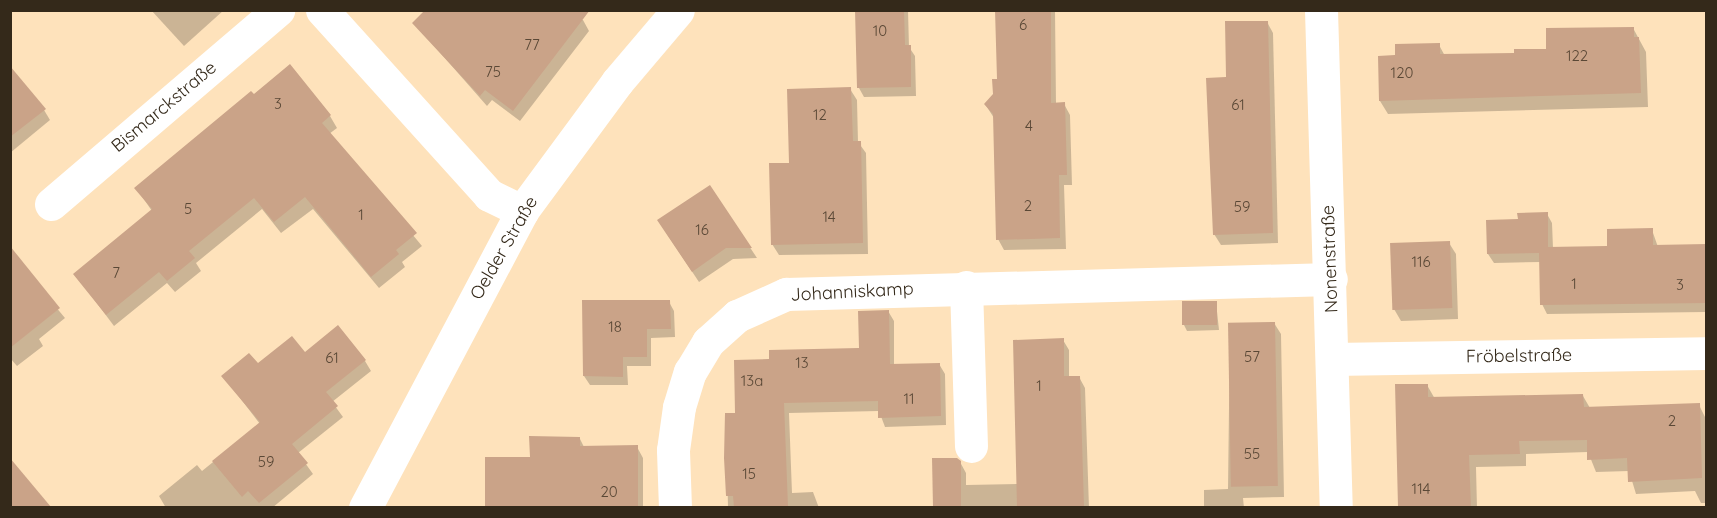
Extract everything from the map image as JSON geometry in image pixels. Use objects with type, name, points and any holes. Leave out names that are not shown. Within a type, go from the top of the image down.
[{"type":"street","name":"Bismarckstraße","points":[[51,204],[278,10]]},
{"type":"street","points":[[322,10],[489,195],[522,211]]},
{"type":"street","name":"Oelder Straße","points":[[364,507],[522,211],[617,82],[678,10]]},
{"type":"street","name":"Nonenstraße","points":[[1321,10],[1331,279],[1336,507]]},
{"type":"street","name":"Johanniskamp","points":[[675,507],[673,450],[679,407],[690,372],[708,342],[737,316],[786,294],[966,287],[1331,279]]},
{"type":"street","points":[[966,287],[971,446]]},
{"type":"street","name":"Fröbelstraße","points":[[1332,359],[1707,353]]},
{"type":"building","points":[[425,10],[590,10],[513,111],[485,90],[480,96],[412,23]]},
{"type":"building","points":[[855,10],[904,10],[905,45],[911,45],[911,87],[857,88]]},
{"type":"building","points":[[995,10],[1051,10],[1051,103],[1065,102],[1067,175],[1059,175],[1060,238],[996,240],[993,114],[984,104],[993,94],[992,79],[997,79]]},
{"type":"building","points":[[1225,21],[1268,21],[1273,233],[1213,235],[1206,78],[1226,77]]},
{"type":"building","points":[[1634,27],[1634,37],[1639,37],[1641,93],[1379,101],[1378,56],[1395,55],[1395,44],[1440,43],[1440,54],[1514,53],[1514,49],[1546,49],[1546,28]]},
{"type":"building","points":[[290,64],[331,115],[322,123],[417,233],[396,250],[399,254],[371,277],[305,197],[274,222],[254,198],[189,251],[195,258],[167,281],[159,272],[106,315],[73,274],[152,209],[134,188],[251,91],[254,94]]},
{"type":"building","points":[[10,66],[46,109],[10,137]]},
{"type":"building","points":[[851,87],[853,141],[861,141],[863,243],[771,245],[769,163],[789,163],[787,89]]},
{"type":"building","points":[[710,185],[752,248],[726,248],[692,272],[657,220]]},
{"type":"building","points":[[1548,212],[1548,247],[1607,246],[1607,229],[1653,228],[1653,245],[1707,244],[1707,303],[1540,305],[1539,253],[1487,254],[1486,220],[1518,219],[1517,213]]},
{"type":"building","points":[[1450,241],[1452,308],[1392,310],[1390,243]]},
{"type":"building","points":[[10,246],[60,308],[10,348]]},
{"type":"building","points":[[582,300],[670,300],[671,329],[647,329],[647,357],[623,357],[623,377],[583,376]]},
{"type":"building","points":[[1182,301],[1217,301],[1217,325],[1182,325]]},
{"type":"building","points":[[889,310],[890,364],[940,363],[941,416],[878,418],[878,401],[784,403],[788,507],[734,507],[733,496],[726,496],[724,458],[725,413],[735,413],[734,360],[769,359],[769,350],[859,348],[858,311]]},
{"type":"building","points":[[1275,322],[1278,486],[1231,487],[1228,323]]},
{"type":"building","points":[[338,325],[366,360],[326,392],[338,406],[292,444],[308,463],[259,503],[248,491],[242,497],[212,461],[260,422],[221,376],[249,353],[258,363],[292,336],[305,352]]},
{"type":"building","points":[[1064,338],[1064,376],[1080,376],[1084,507],[1017,507],[1013,340]]},
{"type":"building","points":[[1395,384],[1428,384],[1428,397],[1583,394],[1584,407],[1700,403],[1702,478],[1628,482],[1627,458],[1587,460],[1587,440],[1519,441],[1520,454],[1469,455],[1471,507],[1398,507]]},
{"type":"building","points":[[529,436],[580,437],[580,446],[638,445],[638,507],[485,507],[485,457],[530,457]]},
{"type":"building","points":[[10,458],[51,507],[10,507]]},
{"type":"building","points":[[932,458],[957,458],[961,461],[961,507],[933,507]]}]
